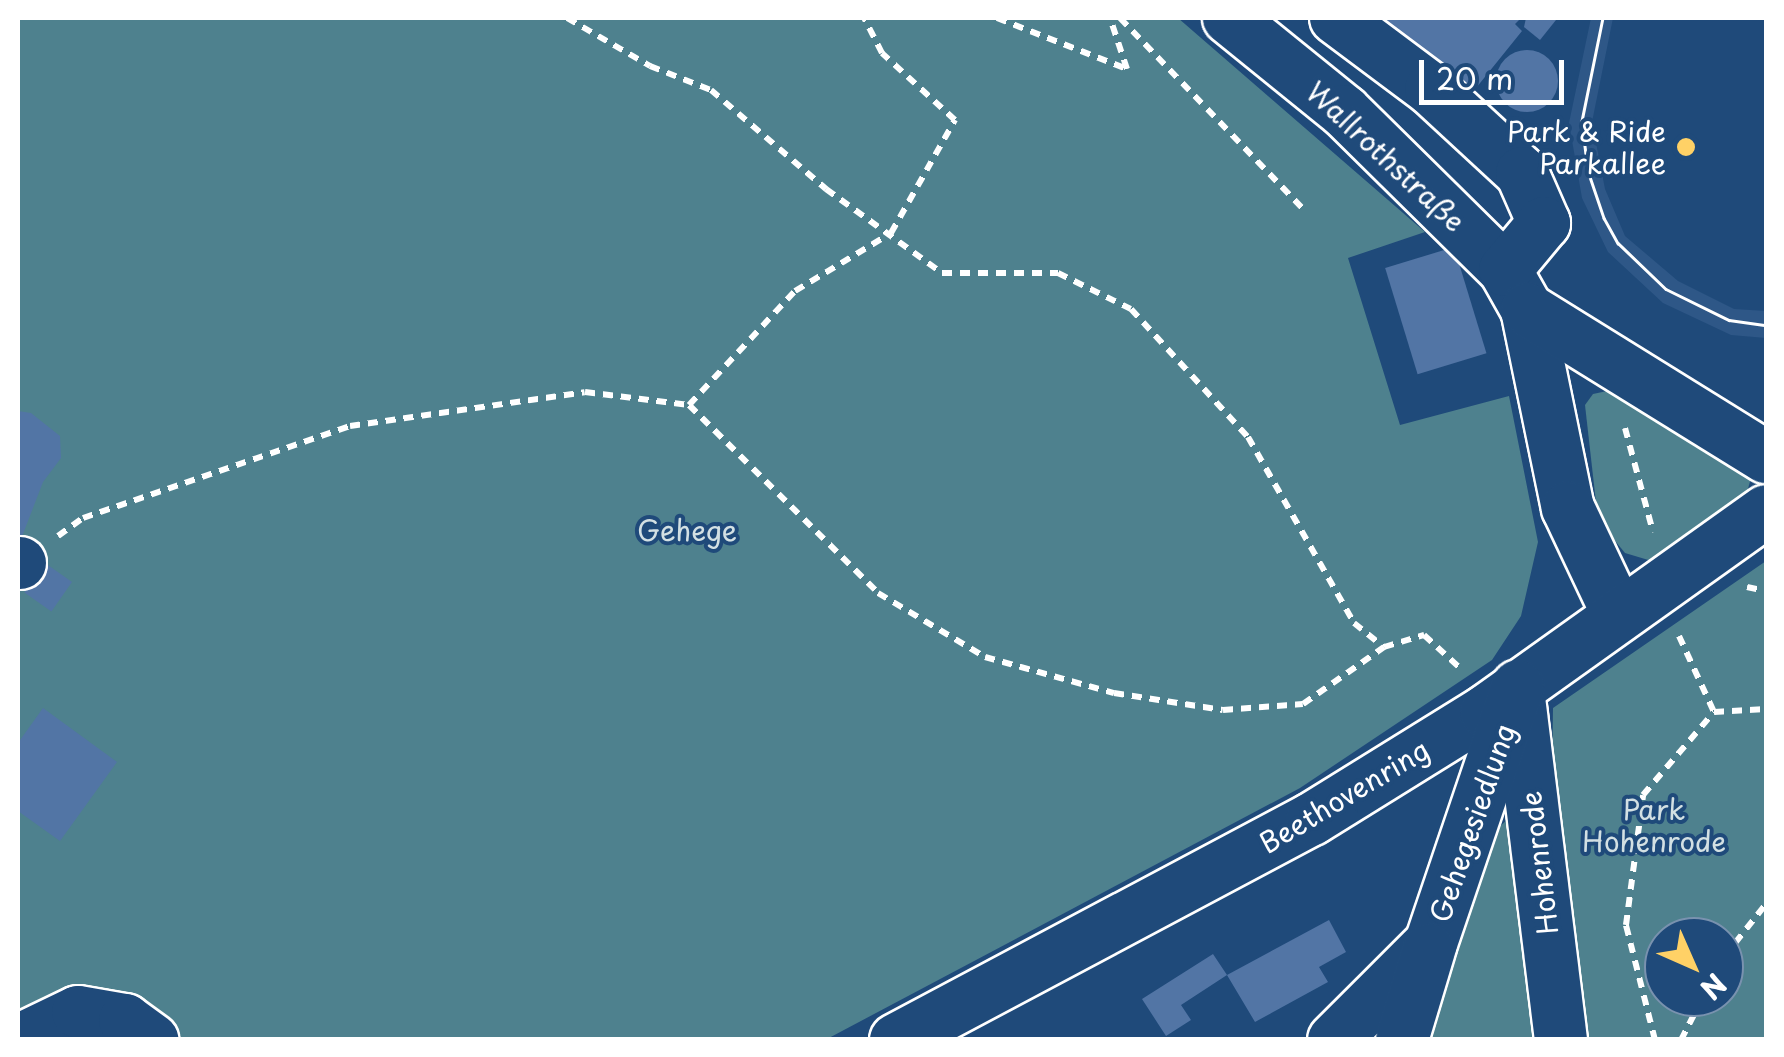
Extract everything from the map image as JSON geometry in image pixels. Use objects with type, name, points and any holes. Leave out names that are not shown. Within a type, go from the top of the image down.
[{"type":"street","name":"Wallrothstraße","points":[[1229,18],[1344,111],[1516,289],[1766,458]]},
{"type":"street","points":[[1336,18],[1430,88],[1522,173],[1544,223],[1516,289],[1568,508],[1618,614]]},
{"type":"street","name":"Beethovenring","points":[[896,1040],[1312,820],[1518,686],[1766,512]]},
{"type":"street","name":"Gehegesiedlung","points":[[1334,1040],[1431,944],[1518,686]]},
{"type":"street","name":"Hohenrode","points":[[1518,686],[1561,1040]]},
{"type":"street","points":[[1402,1040],[1431,944]]},
{"type":"street","points":[[20,1040],[78,1012],[126,1020],[153,1040]]},
{"type":"path","points":[[567,18],[650,66],[711,90],[826,190],[942,273],[1058,272],[1132,309],[1248,437],[1354,623],[1384,647]]},
{"type":"path","points":[[689,404],[795,291],[891,233],[955,120],[882,53],[864,18]]},
{"type":"path","points":[[997,18],[1126,70],[1110,18]]},
{"type":"path","points":[[1120,18],[1303,209]]},
{"type":"path","points":[[19,563],[83,518],[350,426],[586,392],[689,404],[878,594],[985,658],[1114,692],[1223,710],[1303,704],[1384,647],[1424,634],[1460,669]]},
{"type":"path","points":[[1676,629],[1714,712]]},
{"type":"path","points":[[1655,1040],[1626,926],[1643,795],[1714,712],[1766,709]]},
{"type":"path","points":[[1744,932],[1766,904]]},
{"type":"path","points":[[1681,1040],[1693,1017]]},
{"type":"shaded area","points":[[1591,18],[1613,18],[1592,122],[1605,189],[1625,236],[1678,281],[1734,309],[1766,311],[1766,338],[1731,335],[1663,303],[1608,252],[1582,198],[1569,123]]},
{"type":"green space","name":"Gehege","points":[[18,18],[1178,18],[1425,232],[1348,258],[1400,425],[1509,396],[1538,542],[1521,616],[1492,660],[1300,788],[827,1039],[18,1039]]},
{"type":"green space","points":[[1607,391],[1739,465],[1751,478],[1746,496],[1655,562],[1625,553],[1598,520],[1585,405],[1593,394]]},
{"type":"green space","name":"Park Hohenrode","points":[[1766,561],[1766,1039],[1428,1040],[1497,829],[1552,779],[1553,708]]},
{"type":"building","points":[[1368,18],[1521,18],[1515,24],[1522,31],[1472,93]]},
{"type":"building","points":[[1526,18],[1556,20],[1540,40],[1524,27]]},
{"type":"building","points":[[1527,50],[1549,59],[1558,81],[1549,103],[1527,112],[1505,103],[1496,81],[1505,59]]},
{"type":"building","points":[[1454,247],[1486,353],[1418,374],[1385,268]]},
{"type":"building","points":[[18,411],[31,413],[60,436],[61,458],[43,482],[18,547]]},
{"type":"building","points":[[45,563],[72,582],[51,611],[24,592]]},
{"type":"building","points":[[43,708],[117,762],[60,841],[18,811],[18,743]]},
{"type":"building","points":[[1329,920],[1346,952],[1319,967],[1328,982],[1255,1022],[1227,975]]},
{"type":"building","points":[[1213,954],[1227,975],[1181,1005],[1191,1020],[1166,1036],[1142,999]]},
{"type":"tram line","points":[[1603,18],[1582,121],[1588,171],[1604,218],[1618,243],[1666,289],[1729,320],[1766,325]]},
{"type":"place","name":"Park & Ride Parkallee","points":[[1686,147]]}]
